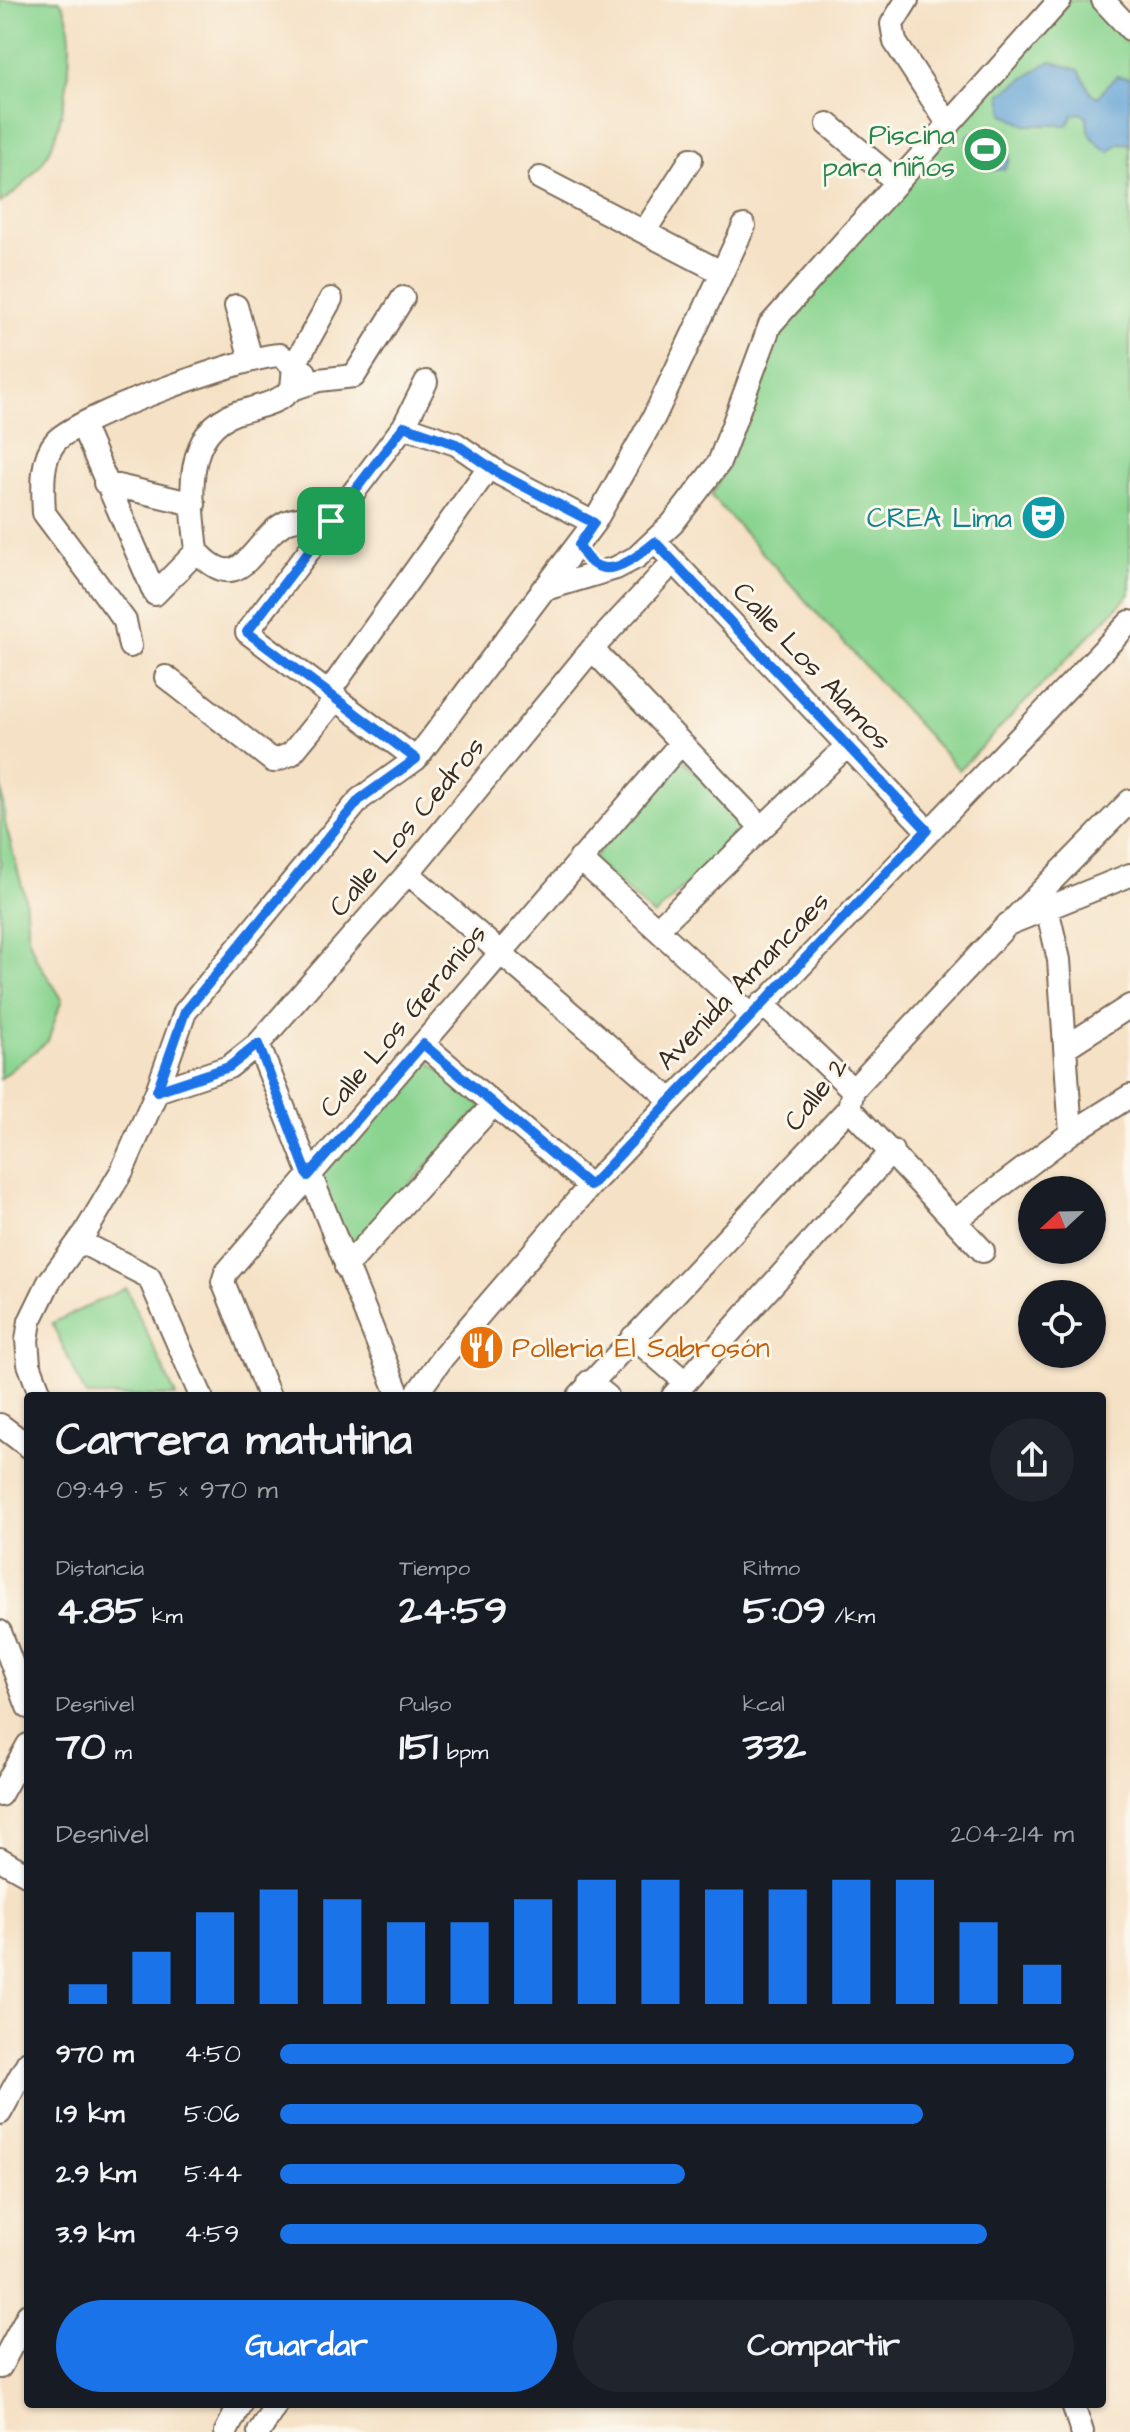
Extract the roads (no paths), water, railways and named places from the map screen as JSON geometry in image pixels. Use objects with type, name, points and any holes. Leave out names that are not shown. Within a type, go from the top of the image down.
[{"type":"street","points":[[907,0],[892,24],[895,42],[949,125]]},
{"type":"street","points":[[542,590],[616,568],[655,542],[697,495],[719,463],[770,325],[1060,0]]},
{"type":"street","points":[[1110,3],[1130,29]]},
{"type":"street","points":[[828,124],[897,182]]},
{"type":"street","points":[[644,232],[691,159]]},
{"type":"street","points":[[540,178],[721,272]]},
{"type":"street","points":[[40,1392],[29,1364],[30,1321],[49,1282],[79,1241],[122,1171],[157,1091],[185,1012],[360,799],[416,759],[579,545],[654,417],[744,226]]},
{"type":"street","points":[[293,377],[346,379],[360,371],[403,298]]},
{"type":"street","points":[[331,299],[279,399],[234,414],[211,427],[197,451],[194,504],[197,551],[205,560],[228,570],[240,567],[253,557],[277,528],[289,520],[331,521]]},
{"type":"street","points":[[236,306],[251,359]]},
{"type":"street","points":[[130,646],[125,621],[44,513],[44,480],[51,448],[64,435],[82,425],[158,391],[251,359],[280,355],[293,377]]},
{"type":"street","points":[[416,759],[247,632],[404,426],[426,382]]},
{"type":"street","points":[[82,425],[155,594],[197,551]]},
{"type":"street","points":[[404,426],[456,444],[489,467],[594,523]]},
{"type":"street","points":[[166,677],[273,761],[291,754],[489,467]]},
{"type":"street","points":[[105,483],[194,504]]},
{"type":"street","name":"Calle Los Alamos","points":[[655,542],[927,830]]},
{"type":"street","points":[[579,545],[591,562],[616,568]]},
{"type":"street","name":"Calle Los Cedros","points":[[157,1091],[229,1067],[258,1044],[408,873],[592,649],[674,561]]},
{"type":"street","name":"Avenida Amancaes","points":[[418,1392],[451,1347],[670,1099],[1130,622]]},
{"type":"street","points":[[592,649],[760,826]]},
{"type":"street","name":"Calle Los Geranios","points":[[267,1392],[223,1282],[235,1259],[681,743]]},
{"type":"street","points":[[657,929],[760,826],[848,745]]},
{"type":"street","points":[[1008,924],[1130,801]]},
{"type":"street","points":[[580,859],[657,929],[756,1009],[851,1099],[892,1151],[983,1251]]},
{"type":"street","points":[[408,873],[670,1099]]},
{"type":"street","name":"Calle 2","points":[[592,1391],[633,1337],[1008,924],[1130,875]]},
{"type":"street","points":[[1047,908],[1059,960],[1071,1133]]},
{"type":"street","points":[[1066,1047],[1130,1006]]},
{"type":"street","points":[[258,1044],[308,1176],[397,1392]]},
{"type":"street","points":[[423,1044],[590,1186]]},
{"type":"street","points":[[956,1220],[1071,1133],[1130,1096]]},
{"type":"street","points":[[346,1267],[494,1104]]},
{"type":"street","points":[[633,1337],[678,1388],[892,1151]]},
{"type":"street","points":[[79,1241],[149,1277],[199,1392]]},
{"type":"street","points":[[0,1425],[24,1443]]},
{"type":"street","points":[[0,1632],[21,1667]]},
{"type":"street","points":[[0,1795],[24,1752]]},
{"type":"street","points":[[2,1864],[24,1873]]},
{"type":"street","points":[[0,2113],[7,2083],[24,2066]]},
{"type":"street","points":[[3,2354],[24,2321]]},
{"type":"street","points":[[226,2432],[238,2408]]},
{"type":"street","points":[[259,2432],[274,2408]]},
{"type":"street","points":[[1074,2408],[1082,2432]]},
{"type":"water","points":[[1050,61],[1079,70],[1091,93],[1098,97],[1116,76],[1130,78],[1130,144],[1119,143],[1109,152],[1104,149],[1092,137],[1087,116],[1081,113],[1073,115],[1068,125],[1025,125],[1004,114],[1001,94]]},
{"type":"water","name":"Piscina para niños","points":[[981,128],[991,131],[998,146],[1008,151],[1010,159],[1004,169],[993,170],[967,152],[967,136]]},
{"type":"place","name":"Piscina para niños","points":[[986,150]]},
{"type":"place","name":"CREA Lima","points":[[1043,517]]},
{"type":"place","name":"Polleria El Sabrosón","points":[[481,1347]]}]
